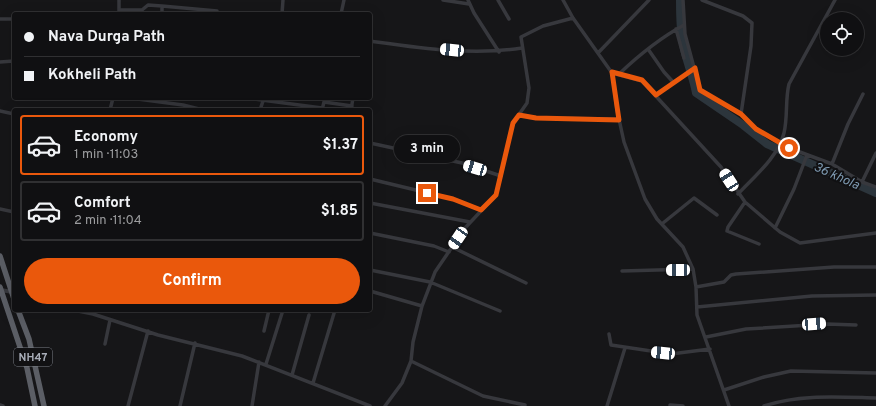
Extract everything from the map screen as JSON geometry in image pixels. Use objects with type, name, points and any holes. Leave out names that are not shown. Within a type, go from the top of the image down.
[{"type":"highway","points":[[0,256],[12,291]]},
{"type":"highway","name":"NH47","points":[[0,289],[27,368],[35,406]]},
{"type":"highway","name":"NH47","points":[[19,312],[29,339],[44,406]]},
{"type":"street","points":[[119,0],[119,12],[142,10],[148,5],[162,6],[190,12],[193,8],[217,11]]},
{"type":"street","points":[[283,0],[283,12]]},
{"type":"street","points":[[341,12],[344,0]]},
{"type":"street","points":[[443,0],[469,2],[499,52]]},
{"type":"street","points":[[498,0],[509,19]]},
{"type":"street","points":[[563,0],[573,18],[612,72],[619,120],[624,142],[645,199],[657,219],[663,223],[683,246],[693,269],[696,288],[697,315],[729,406]]},
{"type":"street","points":[[598,52],[649,0]]},
{"type":"street","points":[[682,0],[684,25],[700,90],[741,114],[756,129],[807,155],[832,164],[862,182],[876,187]]},
{"type":"street","points":[[702,0],[731,11],[751,21],[753,27],[741,114]]},
{"type":"street","points":[[738,194],[772,158],[784,134],[789,84],[835,0]]},
{"type":"street","points":[[162,6],[162,12]]},
{"type":"street","points":[[385,406],[402,382],[411,361],[413,342],[430,282],[470,222],[496,195],[513,123],[527,103],[529,88],[521,37],[543,26],[573,18]]},
{"type":"street","points":[[0,19],[12,19]]},
{"type":"street","points":[[619,74],[648,49],[684,25]]},
{"type":"street","points":[[676,30],[684,58]]},
{"type":"street","points":[[372,41],[467,52],[499,52],[522,48]]},
{"type":"street","points":[[648,49],[664,72],[674,83]]},
{"type":"street","points":[[0,62],[12,61]]},
{"type":"street","points":[[656,95],[695,68]]},
{"type":"street","points":[[612,72],[642,80],[721,167],[738,194],[745,202],[775,228],[800,243],[876,234]]},
{"type":"street","points":[[832,164],[848,124],[863,94]]},
{"type":"street","points":[[145,100],[195,108]]},
{"type":"street","points":[[270,100],[316,108]]},
{"type":"street","points":[[325,100],[351,108]]},
{"type":"street","points":[[0,111],[12,114]]},
{"type":"street","points":[[519,115],[536,118],[619,120]]},
{"type":"street","points":[[372,143],[462,164],[501,176]]},
{"type":"street","points":[[862,182],[876,153]]},
{"type":"street","points":[[775,228],[794,189],[807,155]]},
{"type":"street","points":[[372,179],[453,199],[481,210]]},
{"type":"street","points":[[663,223],[694,198],[717,215]]},
{"type":"street","points":[[745,202],[727,231],[758,244]]},
{"type":"street","points":[[372,203],[470,222]]},
{"type":"street","points":[[0,209],[12,212]]},
{"type":"street","points":[[372,233],[434,246],[449,252]]},
{"type":"street","points":[[452,247],[526,283]]},
{"type":"street","points":[[696,288],[724,282],[731,275],[736,274],[834,267],[876,267]]},
{"type":"street","points":[[622,271],[693,269]]},
{"type":"street","points":[[372,270],[430,282],[500,311]]},
{"type":"street","points":[[0,289],[12,291]]},
{"type":"street","points":[[372,292],[422,306]]},
{"type":"street","points":[[697,307],[812,296],[876,295]]},
{"type":"street","points":[[88,312],[173,339],[195,343],[266,364],[369,406]]},
{"type":"street","points":[[264,331],[269,312]]},
{"type":"street","points":[[266,364],[282,312]]},
{"type":"street","points":[[313,383],[335,312]]},
{"type":"street","points":[[292,375],[309,315]]},
{"type":"street","points":[[105,344],[110,320]]},
{"type":"street","points":[[706,337],[746,328],[827,324],[856,325]]},
{"type":"street","points":[[128,406],[148,331]]},
{"type":"street","points":[[609,334],[611,345],[625,348],[671,354],[710,349]]},
{"type":"street","points":[[180,406],[195,343]]},
{"type":"street","points":[[607,406],[625,348]]},
{"type":"street","points":[[411,361],[483,396],[525,405]]},
{"type":"street","points":[[252,406],[259,362]]},
{"type":"street","points":[[724,390],[757,378],[791,371],[876,373]]},
{"type":"street","points":[[764,406],[782,400],[797,398],[876,398]]},
{"type":"street","points":[[670,405],[683,406]]},
{"type":"waterway","name":"36 khola","points":[[680,0],[682,39],[696,93],[743,125],[767,144],[876,193]]},
{"type":"route","points":[[427,193],[453,199],[481,210],[496,195],[509,148],[513,123],[519,115],[536,118],[619,120],[612,72],[642,80],[656,95],[695,68],[700,90],[741,114],[756,129],[789,148]]}]
